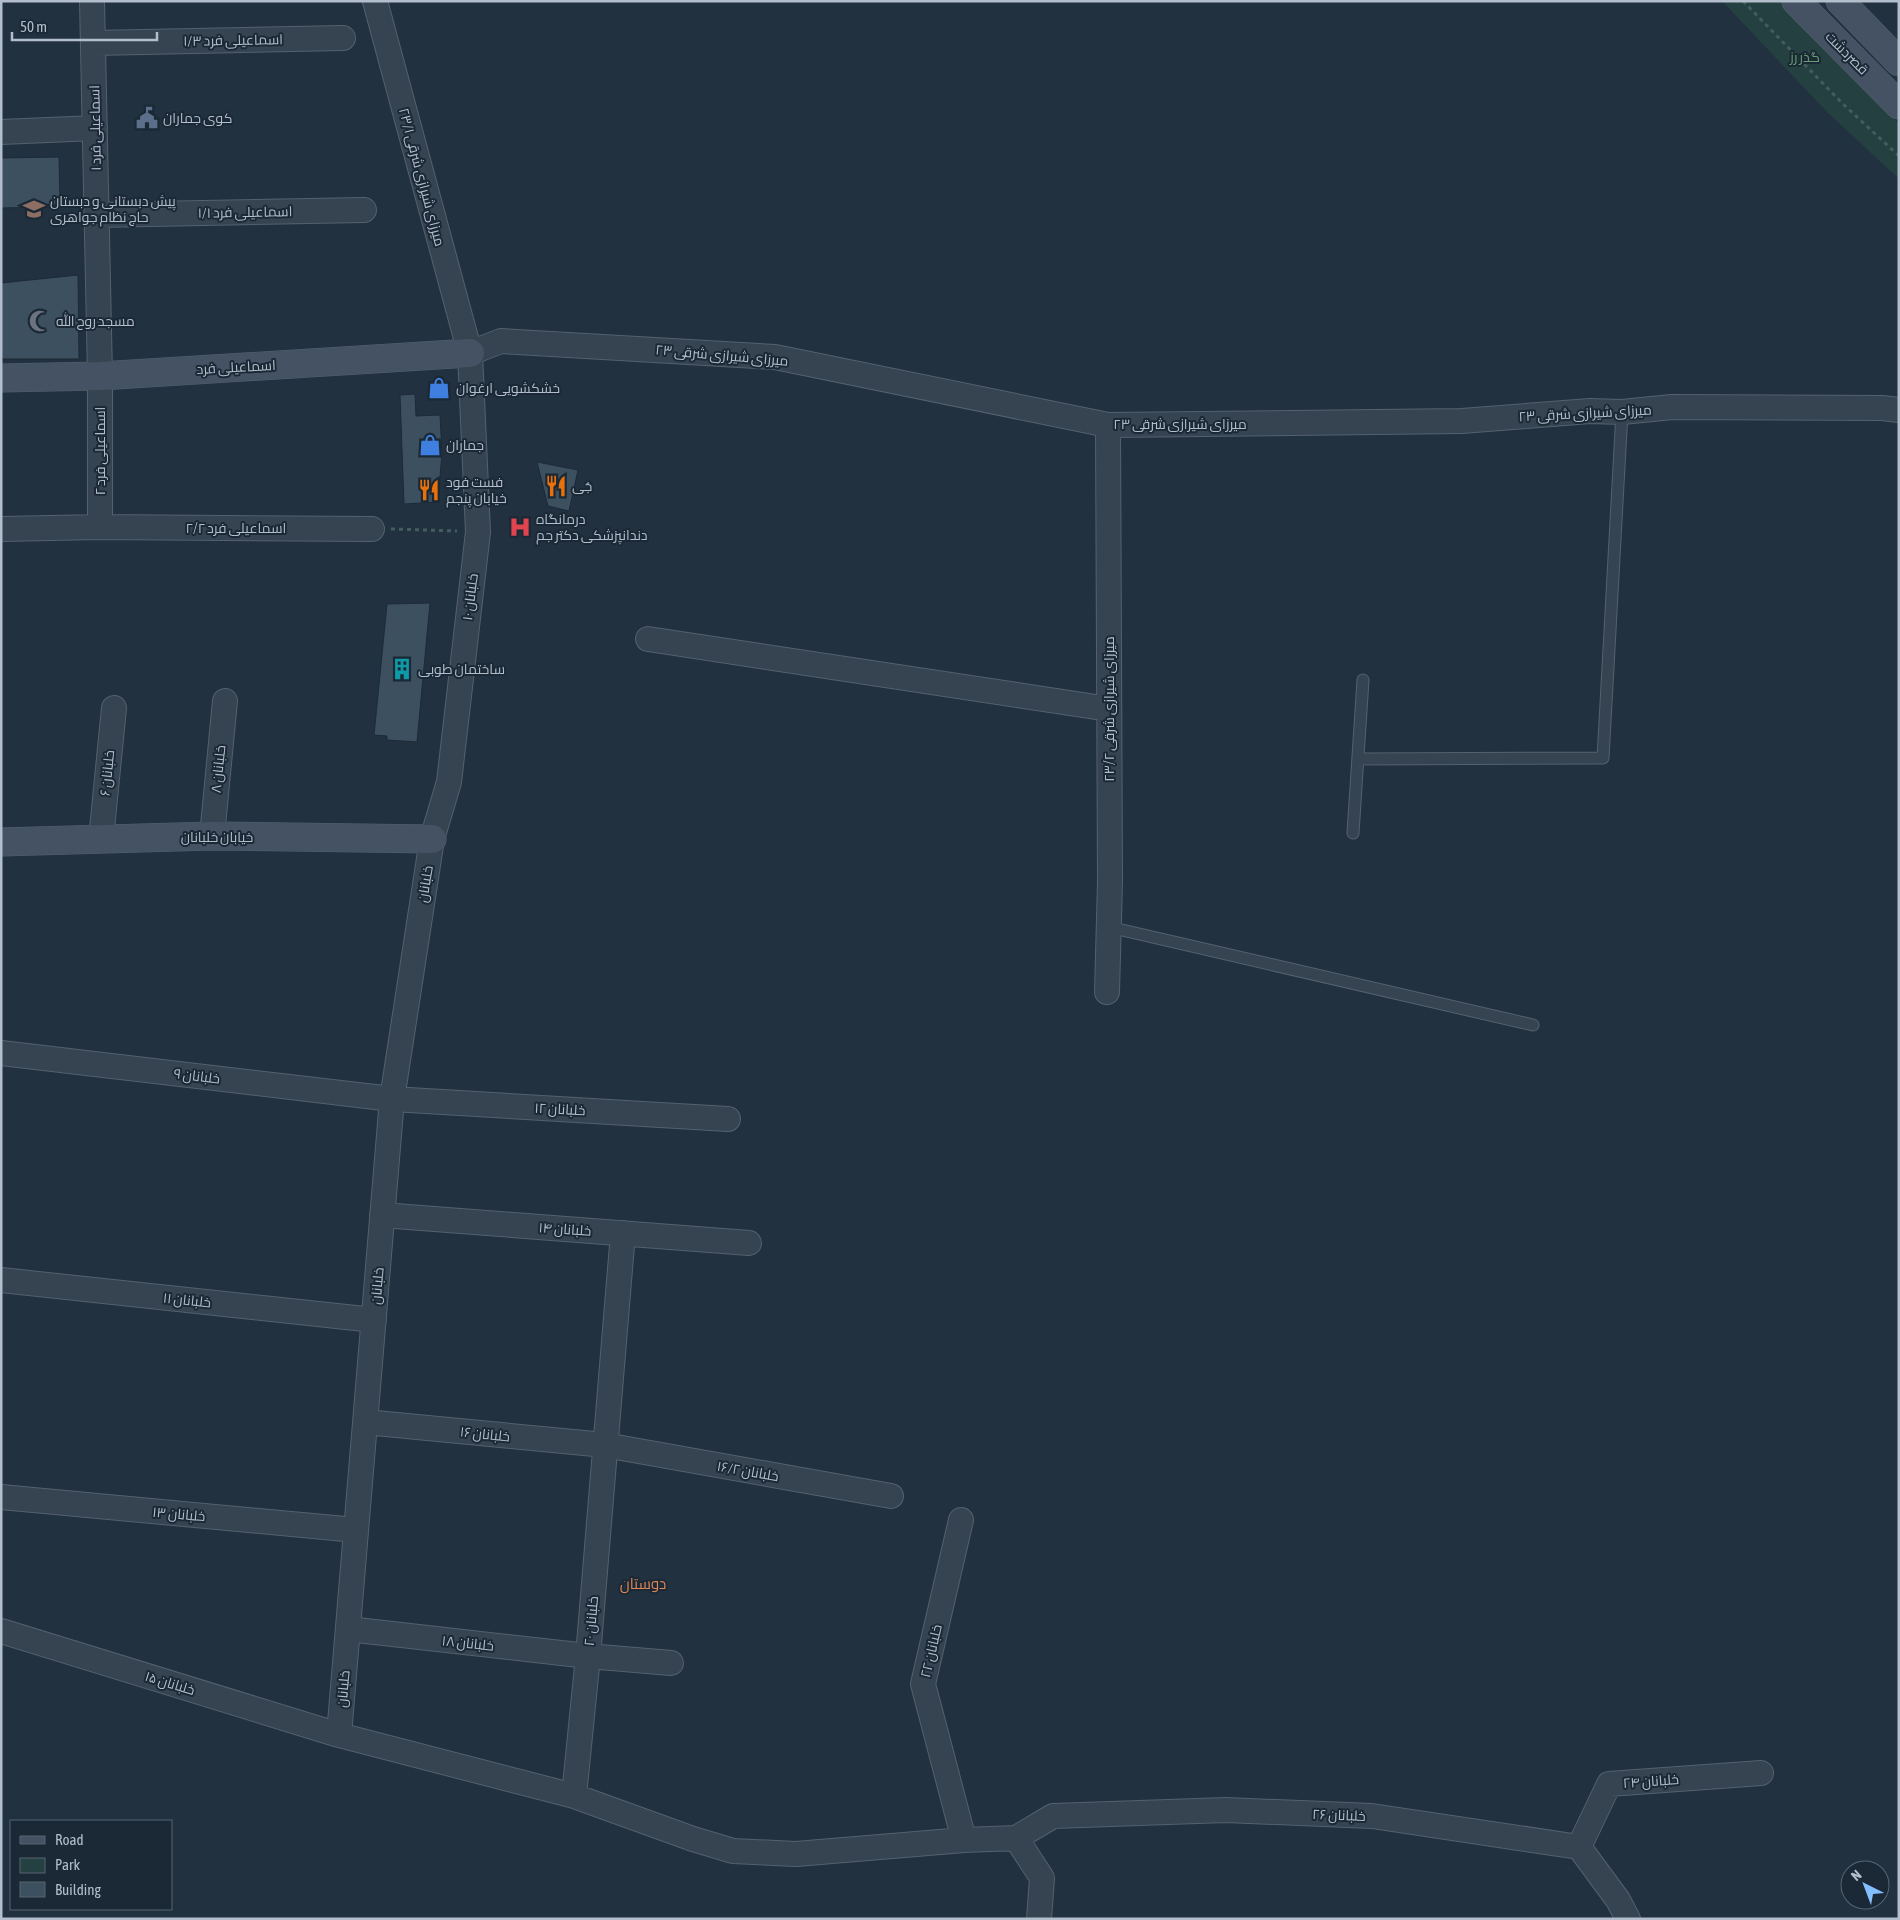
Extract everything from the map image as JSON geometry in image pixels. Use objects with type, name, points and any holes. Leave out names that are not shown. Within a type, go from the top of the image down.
[{"type":"street","name":"۱ اسماعیلی فرد","points":[[92,1],[100,376]]},
{"type":"street","name":"۲۳/۱ میرزای شیرازی شرقی","points":[[375,1],[470,353]]},
{"type":"street","name":"قصردشت","points":[[1796,1],[1899,105]]},
{"type":"street","points":[[1840,1],[1899,62]]},
{"type":"street","name":"۱/۳ اسماعیلی فرد","points":[[93,43],[343,38]]},
{"type":"street","points":[[1,132],[95,128]]},
{"type":"street","name":"۱/۱ اسماعیلی فرد","points":[[96,215],[364,210]]},
{"type":"street","name":"۲۳ میرزای شیرازی شرقی","points":[[470,353],[501,340],[775,357],[1108,425],[1462,421],[1590,411],[1622,412],[1672,407],[1882,408],[1899,410]]},
{"type":"street","name":"اسماعیلی فرد","points":[[1,378],[100,376],[470,353]]},
{"type":"street","name":"۱۰ خلبانان","points":[[432,839],[448,782],[478,532],[470,353]]},
{"type":"street","name":"۲ اسماعیلی فرد","points":[[100,376],[100,527]]},
{"type":"street","name":"۲۳/۲ میرزای شیرازی شرقی","points":[[1107,992],[1109,927],[1108,425]]},
{"type":"street","name":"۲/۲ اسماعیلی فرد","points":[[1,528],[372,529]]},
{"type":"street","points":[[648,638],[1109,709]]},
{"type":"street","name":"۸ خلبانان","points":[[212,836],[225,701]]},
{"type":"street","name":"۶ خلبانان","points":[[101,839],[114,708]]},
{"type":"street","name":"خیابان خلبانان","points":[[1,842],[212,836],[432,839]]},
{"type":"street","name":"خلبانان","points":[[339,1735],[392,1099],[432,839]]},
{"type":"street","name":"۹ خلبانان","points":[[1,1053],[392,1099]]},
{"type":"street","name":"۱۲ خلبانان","points":[[392,1099],[728,1119]]},
{"type":"street","name":"۱۴ خلبانان","points":[[382,1215],[749,1243]]},
{"type":"street","name":"۲۰ خلبانان","points":[[574,1796],[588,1656],[624,1233]]},
{"type":"street","name":"۱۱ خلبانان","points":[[1,1280],[374,1320]]},
{"type":"street","name":"۱۶ خلبانان","points":[[365,1422],[605,1446]]},
{"type":"street","name":"۱۶/۲ خلبانان","points":[[605,1446],[891,1496]]},
{"type":"street","name":"۱۳ خلبانان","points":[[1,1497],[356,1530]]},
{"type":"street","name":"۲۲ خلبانان","points":[[961,1520],[923,1684],[964,1840]]},
{"type":"street","name":"۱۸ خلبانان","points":[[348,1629],[588,1656],[671,1663]]},
{"type":"street","name":"۱۵ خلبانان","points":[[1,1631],[339,1735],[574,1796],[733,1852],[796,1854],[964,1840],[1016,1838]]},
{"type":"street","name":"۲۴ خلبانان","points":[[1579,1847],[1609,1784],[1761,1773]]},
{"type":"street","name":"۲۶ خلبانان","points":[[1016,1838],[1052,1816],[1226,1810],[1372,1816],[1579,1847]]},
{"type":"street","points":[[1016,1838],[1042,1878],[1039,1919]]},
{"type":"street","points":[[1579,1847],[1618,1900],[1628,1919]]},
{"type":"lane","points":[[1358,759],[1603,758],[1622,412]]},
{"type":"lane","points":[[1353,833],[1363,680]]},
{"type":"lane","points":[[1109,927],[1533,1025]]},
{"type":"path","points":[[1743,1],[1843,104],[1899,156]]},
{"type":"path","points":[[1748,6],[1752,1]]},
{"type":"path","points":[[372,529],[478,532]]},
{"type":"green space","name":"گذر رز","points":[[1722,1],[1782,1],[1899,124],[1899,179],[1827,112]]},
{"type":"building","points":[[59,157],[60,200],[52,207],[1,208],[1,158]]},
{"type":"building","name":"مسجد روح الله","points":[[78,275],[79,359],[1,359],[1,283]]},
{"type":"building","points":[[415,394],[416,416],[440,415],[442,453],[438,502],[404,504],[400,395]]},
{"type":"building","points":[[537,462],[578,470],[569,511],[548,506]]},
{"type":"building","name":"ساختمان طوبی","points":[[430,603],[417,742],[387,740],[387,736],[374,735],[387,604]]},
{"type":"place","name":"کوی جماران","points":[[147,118]]},
{"type":"place","name":"پیش دبستانی و دبستان حاج نظام جواهری","points":[[34,209]]},
{"type":"place","name":"مسجد روح الله","points":[[40,321]]},
{"type":"place","name":"خشکشویی ارغوان","points":[[439,388]]},
{"type":"place","name":"جماران","points":[[430,445]]},
{"type":"place","name":"جُی","points":[[556,486]]},
{"type":"place","name":"فست فود خیابان پنجم","points":[[429,490]]},
{"type":"place","name":"درمانگاه دندانپزشکی دکتر جم","points":[[520,527]]},
{"type":"place","name":"ساختمان طوبی","points":[[402,669]]},
{"type":"district","name":"دوستان","points":[[643,1584]]}]
